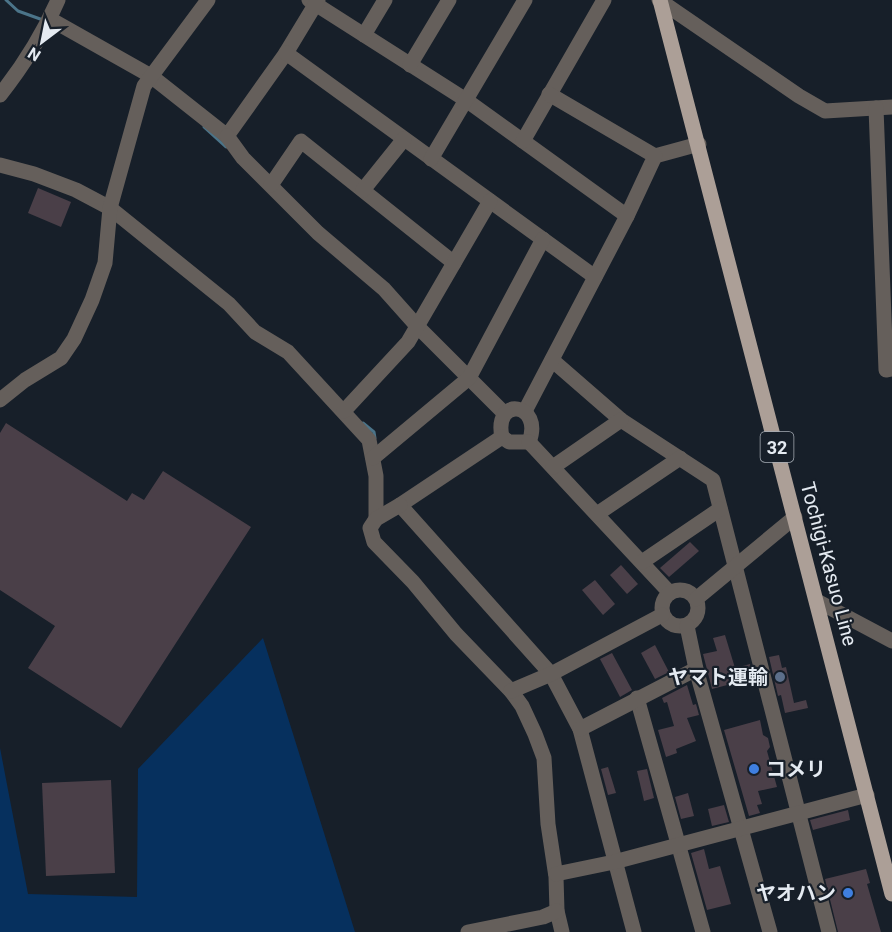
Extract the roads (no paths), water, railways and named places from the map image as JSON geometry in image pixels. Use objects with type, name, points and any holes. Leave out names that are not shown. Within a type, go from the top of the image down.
[{"type":"main road","name":"Tochigi-Kasuo Line","points":[[660,0],[892,894]]},
{"type":"street","points":[[0,95],[15,76],[50,19],[58,0]]},
{"type":"street","points":[[0,400],[25,380],[61,358],[67,349],[92,300],[105,262],[110,208],[144,86],[208,0]]},
{"type":"street","points":[[364,35],[385,0]]},
{"type":"street","points":[[410,64],[449,0]]},
{"type":"street","points":[[431,159],[525,0]]},
{"type":"street","points":[[523,141],[604,0]]},
{"type":"street","points":[[660,0],[799,96],[825,111],[892,107]]},
{"type":"street","points":[[227,136],[286,53],[314,1],[466,100],[627,216]]},
{"type":"street","points":[[50,19],[151,76],[227,136],[243,158],[318,233],[384,289],[417,326],[504,413]]},
{"type":"street","points":[[286,53],[595,277]]},
{"type":"street","points":[[549,94],[655,156],[699,144]]},
{"type":"street","points":[[876,108],[886,370],[892,369]]},
{"type":"street","points":[[363,190],[404,139]]},
{"type":"street","points":[[271,185],[301,141],[454,262]]},
{"type":"street","points":[[525,411],[627,216],[655,156]]},
{"type":"street","points":[[0,165],[34,174],[76,190],[110,208],[229,304],[255,332],[288,352],[369,440],[376,476],[376,519]]},
{"type":"street","points":[[344,411],[408,342],[490,201]]},
{"type":"street","points":[[374,458],[469,378],[543,239]]},
{"type":"street","points":[[552,360],[621,420],[713,480],[829,932]]},
{"type":"street","points":[[529,442],[533,431],[531,417],[519,409],[504,413],[500,426],[502,437],[509,442],[529,442],[670,593]]},
{"type":"street","points":[[553,467],[621,420]]},
{"type":"street","points":[[502,437],[376,519],[370,528],[374,542],[413,582],[456,634],[511,691],[522,706],[544,758],[548,824],[555,874],[557,911],[562,932]]},
{"type":"street","points":[[597,513],[680,458]]},
{"type":"street","points":[[400,505],[551,674],[580,729],[634,932]]},
{"type":"street","points":[[642,562],[720,508]]},
{"type":"street","points":[[696,598],[795,517]]},
{"type":"street","points":[[679,590],[689,592],[696,598],[699,609],[695,619],[687,626],[677,627],[668,623],[662,615],[664,599],[670,593],[679,590]]},
{"type":"street","points":[[817,601],[892,641]]},
{"type":"street","points":[[511,691],[551,674],[662,615]]},
{"type":"street","points":[[687,626],[696,669],[770,932]]},
{"type":"street","points":[[580,729],[696,669]]},
{"type":"street","points":[[637,698],[703,932]]},
{"type":"street","points":[[555,874],[614,862],[867,795]]},
{"type":"street","points":[[468,932],[557,911]]},
{"type":"waterway","points":[[6,0],[18,11],[43,20]]},
{"type":"waterway","points":[[204,127],[226,147]]},
{"type":"waterway","points":[[363,423],[374,432],[375,438]]},
{"type":"place","name":"ヤマト運輸","points":[[780,677]]},
{"type":"place","name":"コメリ","points":[[754,769]]},
{"type":"place","name":"ヤオハン","points":[[848,893]]}]
